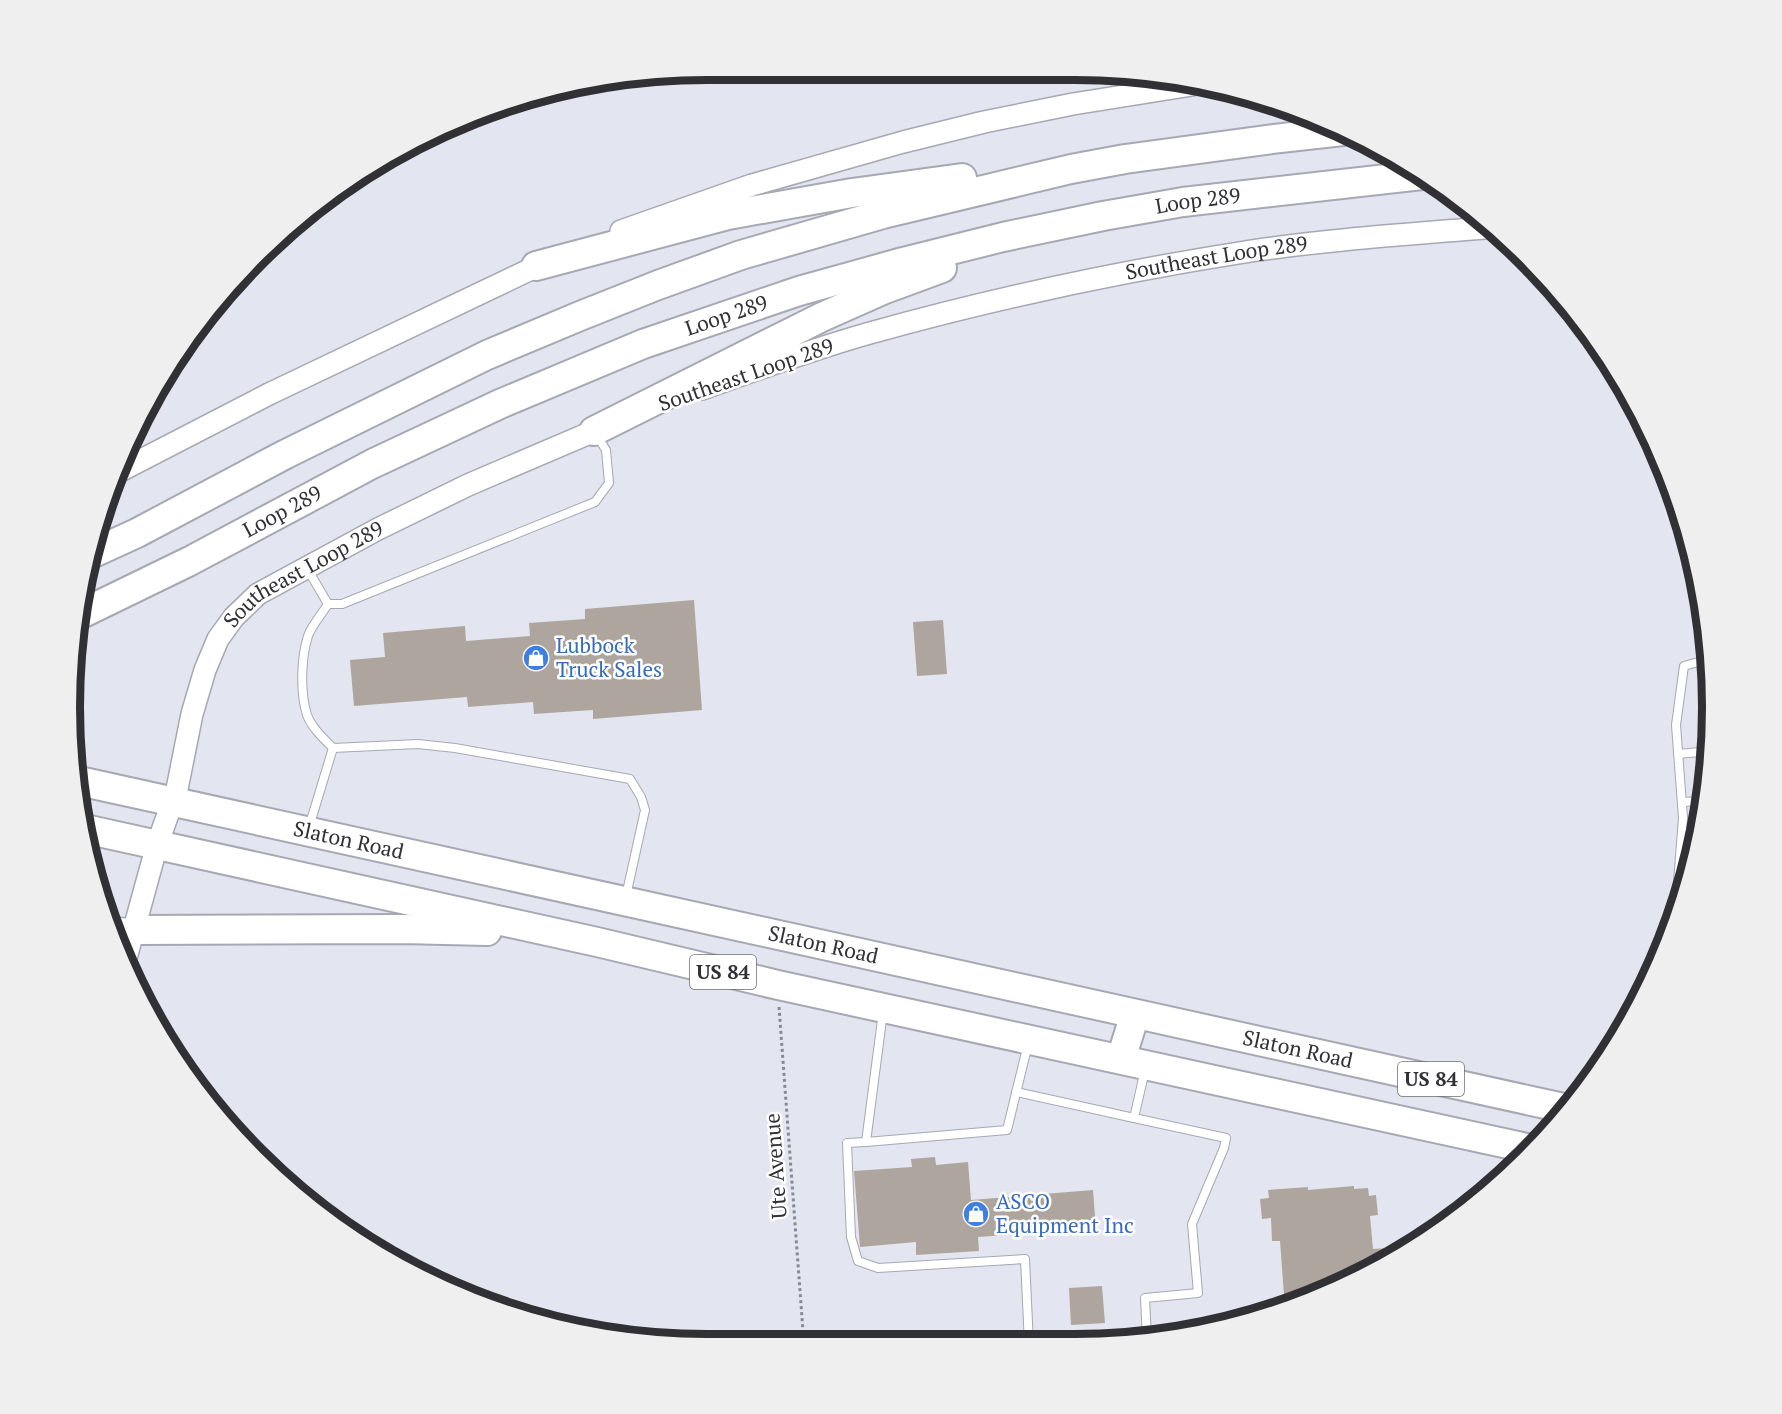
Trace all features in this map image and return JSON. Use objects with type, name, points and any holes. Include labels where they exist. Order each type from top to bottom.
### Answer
[{"type":"highway","points":[[536,266],[728,215],[852,193],[1273,138],[1329,133]]},
{"type":"highway","points":[[100,550],[137,533],[286,454],[487,355],[658,285],[741,255],[883,214],[1059,172],[1125,159]]},
{"type":"highway","name":"Loop 289","points":[[87,611],[190,561],[347,476],[500,404],[643,344],[799,291],[980,242],[1103,216],[1183,202],[1409,176]]},
{"type":"highway","points":[[594,431],[822,317],[885,289],[946,267],[1131,225],[1373,179]]},
{"type":"highway","name":"Slaton Road","points":[[84,782],[1558,1107]]},
{"type":"highway","name":"US 84","points":[[92,831],[597,942],[778,985],[1523,1147]]},
{"type":"highway","points":[[124,929],[469,930],[597,942]]},
{"type":"highway","points":[[1133,1062],[1136,1014]]},
{"type":"main road","points":[[127,467],[269,394],[536,266],[625,230],[752,185],[903,142],[1072,104],[1176,88]]},
{"type":"main road","name":"Southeast Loop 289","points":[[124,929],[177,789],[192,714],[205,670],[218,639],[234,616],[258,594],[378,529],[468,485],[667,401],[848,340],[1037,290],[1135,271],[1253,251],[1481,228]]},
{"type":"lane","points":[[328,604],[342,604],[595,502],[609,483],[606,450],[594,431]]},
{"type":"lane","points":[[306,567],[328,604]]},
{"type":"lane","points":[[328,604],[309,634],[303,660],[307,716],[318,734],[333,748],[418,744],[478,752],[630,779],[641,797],[645,810],[625,901]]},
{"type":"lane","points":[[1678,878],[1683,818],[1676,725],[1684,666],[1701,661]]},
{"type":"lane","points":[[307,831],[333,748]]},
{"type":"lane","points":[[1678,754],[1701,752]]},
{"type":"lane","points":[[1682,802],[1695,801]]},
{"type":"lane","points":[[866,1142],[884,1008]]},
{"type":"lane","points":[[1029,1039],[1007,1130],[847,1143],[851,1237],[858,1261],[878,1268],[1025,1259],[1029,1334]]},
{"type":"lane","points":[[1133,1062],[1134,1118]]},
{"type":"lane","points":[[1016,1092],[1226,1138],[1224,1148],[1192,1224],[1198,1293],[1145,1298],[1147,1330]]},
{"type":"path","name":"Ute Avenue","points":[[778,985],[803,1334]]},
{"type":"building","name":"Lubbock Truck Sales","points":[[694,600],[702,710],[593,719],[593,710],[534,714],[533,702],[468,707],[467,697],[354,706],[350,660],[385,657],[383,633],[465,626],[466,641],[530,636],[529,623],[585,619],[585,609]]},
{"type":"building","points":[[943,620],[947,674],[917,676],[913,622]]},
{"type":"building","name":"ASCO Equipment Inc","points":[[935,1157],[936,1165],[968,1162],[971,1200],[1093,1190],[1096,1229],[978,1237],[979,1251],[916,1255],[916,1242],[860,1247],[854,1171],[912,1167],[911,1159]]},
{"type":"building","points":[[1354,1186],[1354,1189],[1368,1188],[1369,1196],[1376,1195],[1378,1215],[1370,1216],[1373,1249],[1389,1248],[1389,1250],[1315,1287],[1295,1294],[1284,1295],[1280,1241],[1272,1241],[1271,1218],[1262,1219],[1260,1199],[1269,1198],[1268,1190],[1308,1187],[1308,1190]]},
{"type":"building","points":[[1102,1286],[1105,1323],[1071,1325],[1069,1288]]},
{"type":"place","name":"Lubbock Truck Sales","points":[[536,658]]},
{"type":"place","name":"ASCO Equipment Inc","points":[[976,1214]]}]
